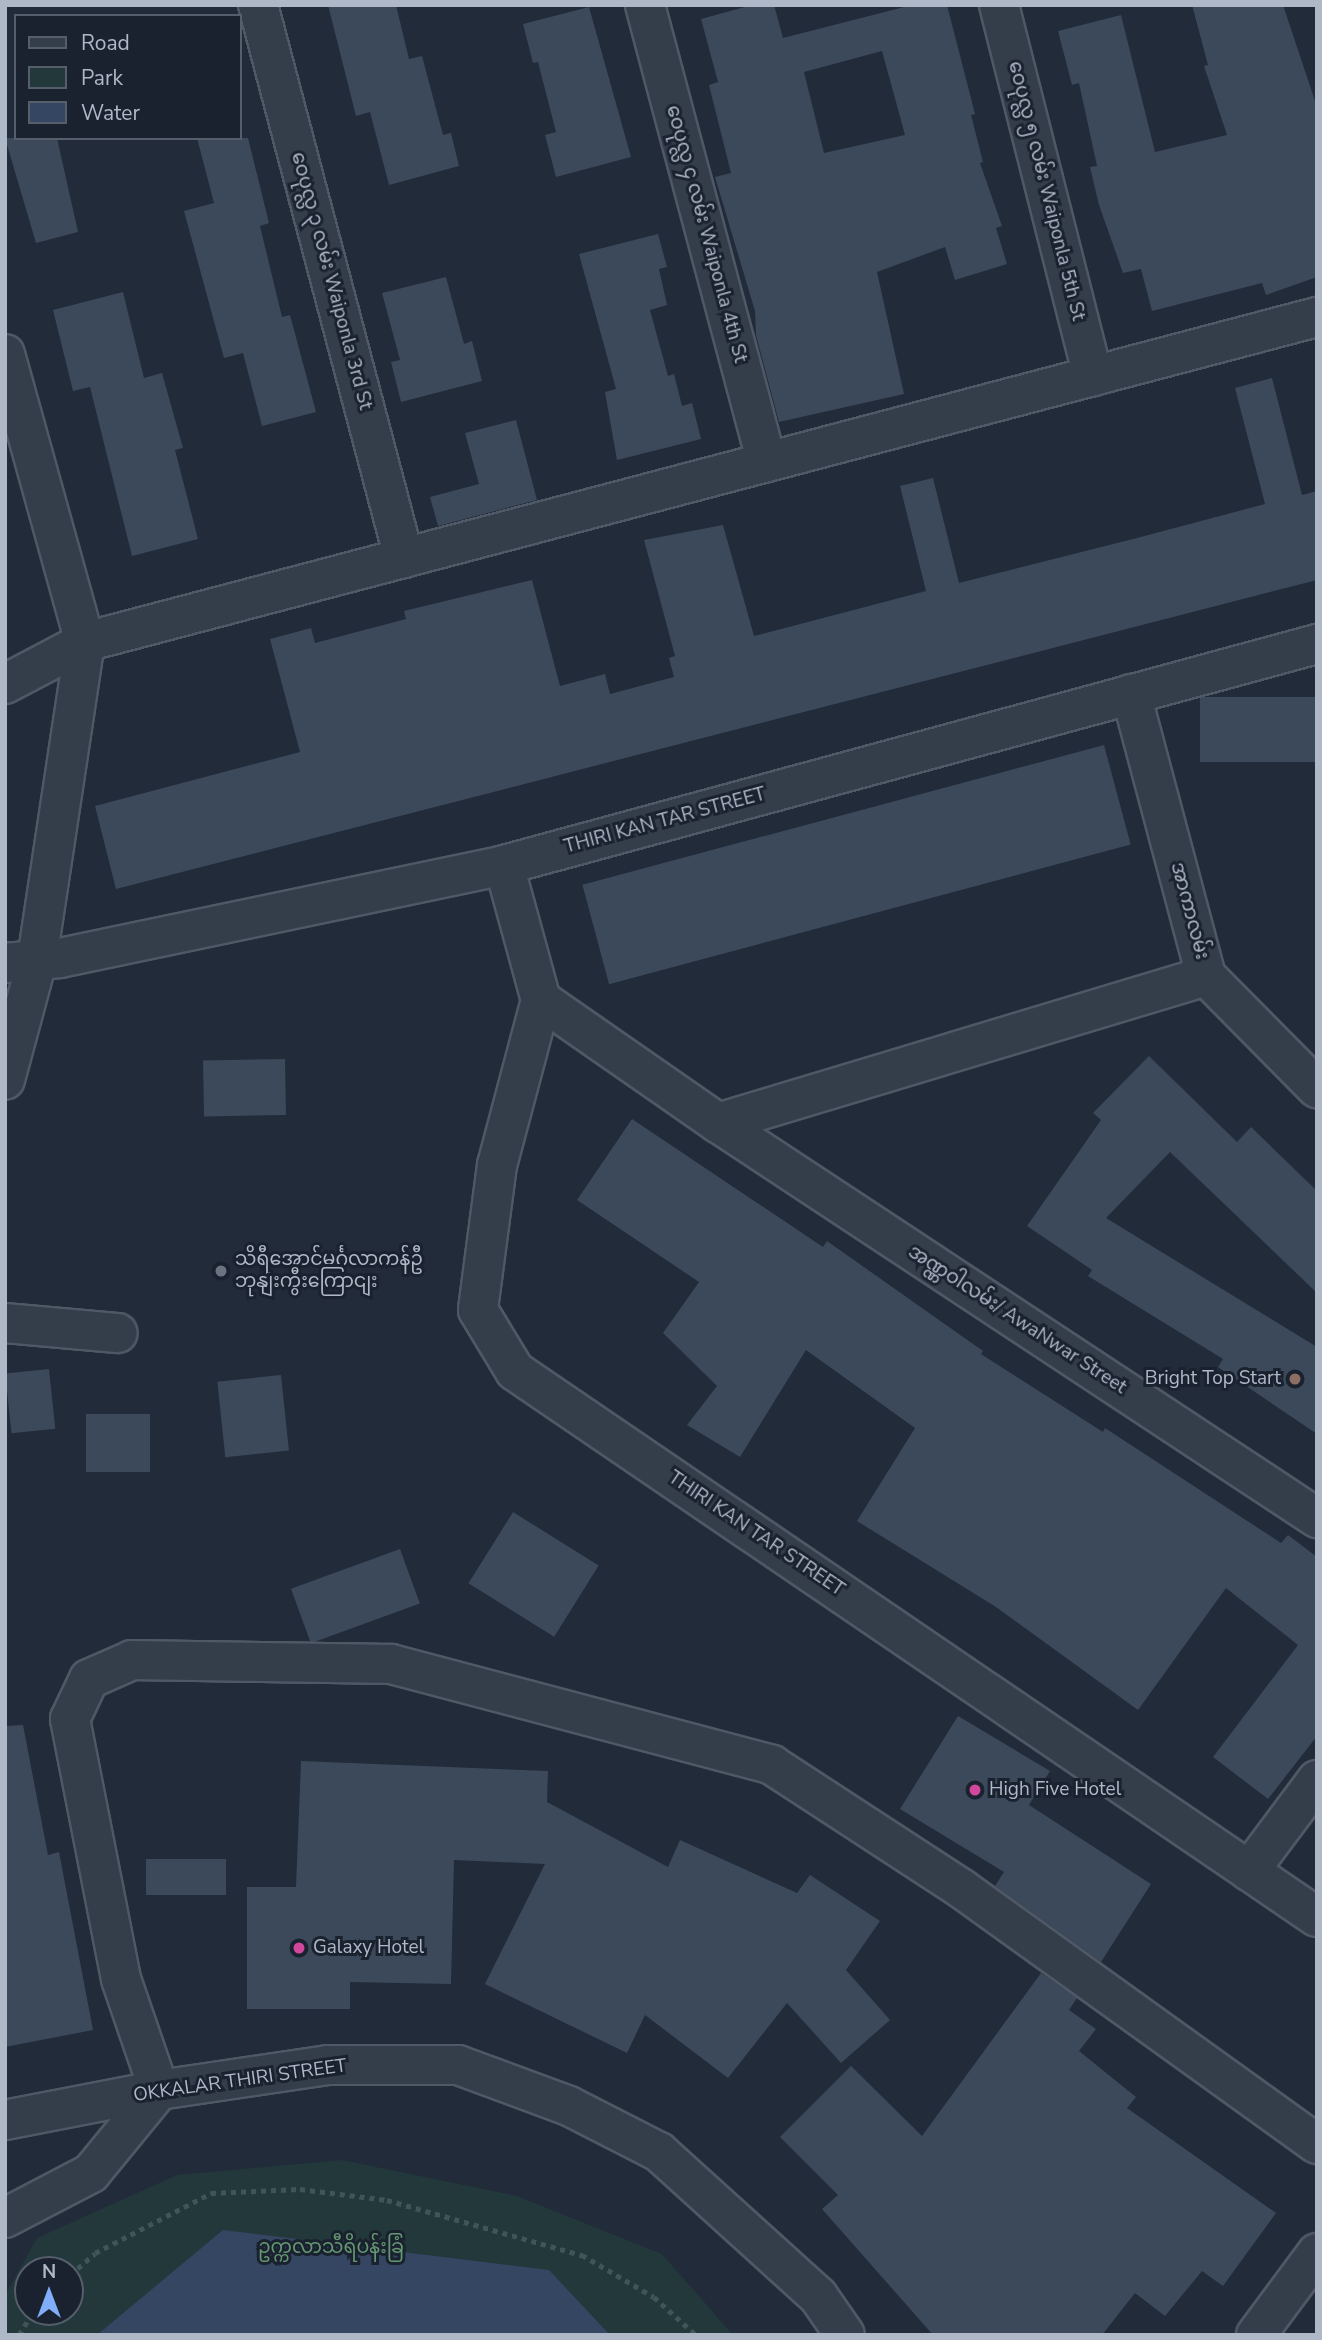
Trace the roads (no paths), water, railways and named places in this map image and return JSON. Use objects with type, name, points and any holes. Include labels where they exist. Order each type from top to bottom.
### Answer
[{"type":"street","name":"ဝေပုလ္လ ၃ လမ်း Waiponla 3rd St","points":[[258,5],[404,558]]},
{"type":"street","name":"ဝေပုလ္လ ၄ လမ်း Waiponla 4th St","points":[[645,5],[767,462]]},
{"type":"street","name":"ဝေပုလ္လ ၅ လမ်း Waiponla 5th St","points":[[999,5],[1093,376]]},
{"type":"street","points":[[5,684],[85,642],[1317,317]]},
{"type":"street","points":[[5,354],[85,642],[21,962],[5,1080]]},
{"type":"street","name":"THIRI KAN TAR STREET","points":[[21,962],[504,865],[1317,644]]},
{"type":"street","name":"အာကာလမ်း","points":[[1131,694],[1206,976],[1317,1088]]},
{"type":"street","points":[[504,865],[541,1000]]},
{"type":"street","points":[[718,1123],[1206,976]]},
{"type":"street","name":"THIRI KAN TAR STREET","points":[[541,1000],[497,1165],[478,1310],[515,1371],[1317,1917]]},
{"type":"street","name":"အဏ္ဏဝါလမ်း/ AwaNwar Street","points":[[541,1000],[718,1123],[1317,1518]]},
{"type":"street","points":[[5,1323],[118,1333]]},
{"type":"street","points":[[5,2218],[91,2173],[159,2090],[121,1979],[71,1719],[89,1679],[132,1660],[391,1664],[772,1765],[962,1889],[1317,2144]]},
{"type":"street","points":[[1249,1871],[1317,1780]]},
{"type":"street","name":"OKKALAR THIRI STREET","points":[[5,2120],[159,2090],[328,2066],[458,2066],[569,2106],[659,2152],[818,2296],[845,2335]]},
{"type":"street","points":[[1256,2335],[1317,2253]]},
{"type":"water","points":[[223,2230],[549,2270],[610,2335],[97,2335]]},
{"type":"place","name":"သိရီအောင်မင်္ဂလာကန်ဦ ဘုနျးကွီးကြောငျး","points":[[221,1271]]},
{"type":"place","name":"Bright Top Start","points":[[1295,1379]]},
{"type":"place","name":"High Five Hotel","points":[[975,1790]]},
{"type":"place","name":"Galaxy Hotel","points":[[299,1948]]},
{"type":"park label","name":"ဥက္ကလာသီရိပန်းခြံ","points":[[331,2248]]}]
